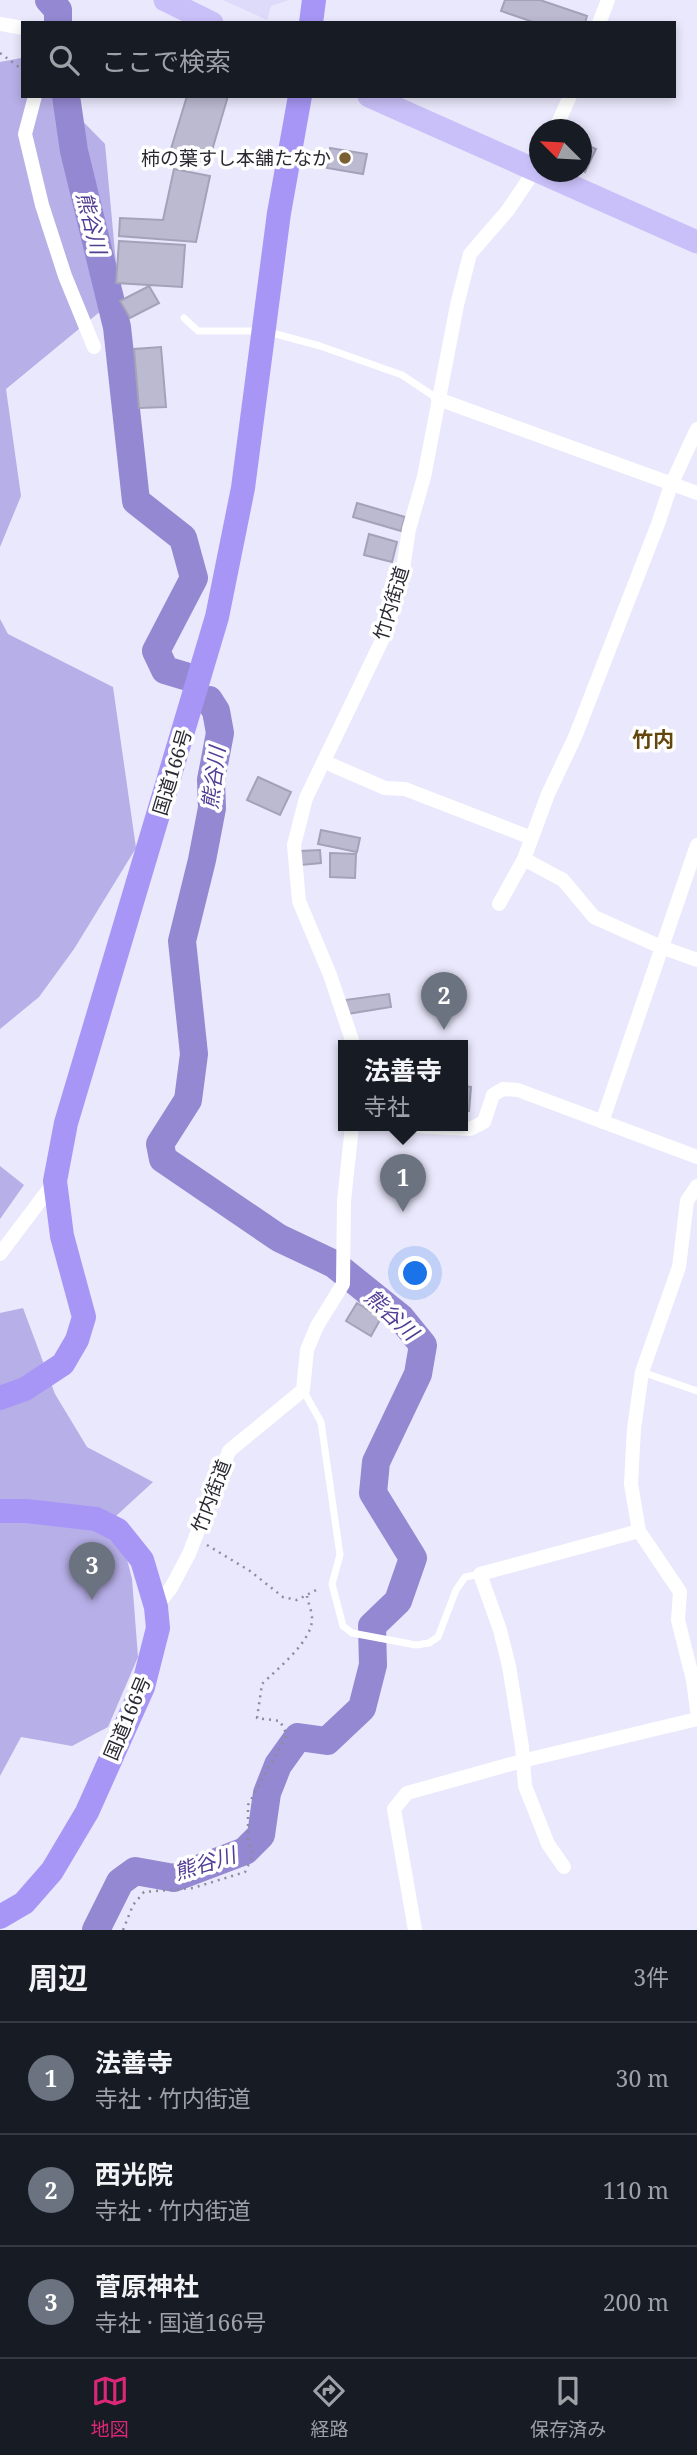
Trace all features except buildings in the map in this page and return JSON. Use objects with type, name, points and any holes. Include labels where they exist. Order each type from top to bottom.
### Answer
[{"type":"highway","points":[[311,21],[314,0]]},
{"type":"highway","name":"国道166号","points":[[0,1398],[25,1389],[63,1364],[77,1340],[84,1317],[62,1236],[55,1181],[66,1124],[218,617],[243,488],[279,214],[300,98]]},
{"type":"highway","name":"国道166号","points":[[0,1511],[26,1511],[96,1519],[118,1530],[142,1560],[156,1607],[158,1628],[143,1687],[87,1812],[52,1871],[24,1903],[0,1917]]},
{"type":"main road","points":[[165,0],[208,21]]},
{"type":"main road","points":[[374,98],[529,163]]},
{"type":"main road","points":[[570,182],[697,242]]},
{"type":"street","points":[[601,21],[608,0]]},
{"type":"street","points":[[0,24],[21,28]]},
{"type":"street","points":[[34,98],[25,134],[42,205],[65,276],[94,347]]},
{"type":"street","points":[[560,119],[568,98]]},
{"type":"street","name":"竹内街道","points":[[352,1040],[330,975],[299,901],[294,845],[306,798],[386,632],[402,575],[457,305],[470,254],[508,210],[529,180]]},
{"type":"street","points":[[438,399],[697,493]]},
{"type":"street","points":[[499,904],[524,859],[605,663],[671,485],[697,429]]},
{"type":"street","points":[[325,762],[385,788],[405,789],[532,838]]},
{"type":"street","points":[[602,1122],[697,845]]},
{"type":"street","points":[[524,859],[564,880],[594,917],[660,947],[697,960]]},
{"type":"street","points":[[468,1129],[484,1122],[493,1096],[503,1089],[518,1090],[697,1157]]},
{"type":"street","points":[[303,1390],[307,1350],[344,1277],[344,1201],[351,1131]]},
{"type":"street","points":[[0,1254],[55,1181]]},
{"type":"street","points":[[697,1186],[687,1200],[679,1267],[642,1372],[634,1429],[631,1484],[639,1531],[680,1592],[678,1620],[693,1680],[697,1710]]},
{"type":"street","name":"竹内街道","points":[[156,1607],[171,1588],[195,1539],[229,1451],[303,1390]]},
{"type":"street","points":[[564,1867],[548,1844],[525,1786],[522,1747],[509,1666],[500,1630],[480,1574],[639,1531]]},
{"type":"street","points":[[415,1930],[394,1809],[407,1793],[522,1761],[697,1719]]},
{"type":"lane","points":[[184,318],[198,331],[265,331],[320,346],[402,375],[438,399]]},
{"type":"lane","points":[[642,1372],[697,1391]]},
{"type":"lane","points":[[303,1390],[321,1422],[340,1555],[332,1584],[343,1626],[352,1633],[416,1644],[429,1643],[438,1637],[456,1590],[464,1577],[480,1574]]},
{"type":"path","points":[[0,52],[21,68]]},
{"type":"path","points":[[195,1539],[250,1571],[283,1597],[297,1600],[307,1596],[317,1591],[335,1572]]},
{"type":"path","points":[[123,1930],[133,1905],[144,1892],[193,1888],[245,1872],[253,1855],[248,1840],[248,1804],[286,1735],[280,1721],[257,1718],[260,1690],[262,1684],[302,1643],[310,1630],[312,1618],[307,1596]]},
{"type":"shaded area","points":[[223,0],[289,0],[271,6],[267,20]]},
{"type":"shaded area","points":[[21,58],[21,98],[60,98],[105,144],[119,296],[6,389],[21,496],[0,547],[0,62]]},
{"type":"shaded area","points":[[0,619],[8,634],[113,687],[136,848],[74,949],[39,997],[0,1029]]},
{"type":"shaded area","points":[[0,1166],[24,1185],[0,1219]]},
{"type":"shaded area","points":[[23,1308],[55,1394],[87,1447],[153,1482],[116,1516],[132,1579],[138,1657],[108,1727],[72,1746],[21,1737],[0,1776],[0,1313]]},
{"type":"waterway","name":"熊谷川","points":[[49,0],[58,10],[58,21]]},
{"type":"waterway","name":"熊谷川","points":[[66,98],[74,151],[117,327],[136,501],[183,538],[194,578],[156,651],[165,670],[185,676]]},
{"type":"waterway","name":"熊谷川","points":[[96,1930],[120,1882],[135,1871],[174,1878],[245,1851],[261,1835],[267,1793],[278,1765],[298,1737],[327,1741],[362,1708],[373,1665],[372,1626],[398,1601],[413,1558],[373,1493],[376,1462],[418,1374],[423,1345],[401,1318],[334,1264],[279,1238],[163,1159],[160,1144],[188,1100],[194,1054],[182,941],[212,808],[211,780],[220,733],[216,711],[209,700]]},
{"type":"place","name":"柿の葉すし本舗たなか","points":[[345,158]]},
{"type":"place","name":"西光院","points":[[444,1030]]},
{"type":"place","name":"法善寺","points":[[403,1212]]},
{"type":"place","name":"菅原神社","points":[[92,1600]]},
{"type":"district","name":"竹内","points":[[653,740]]}]
